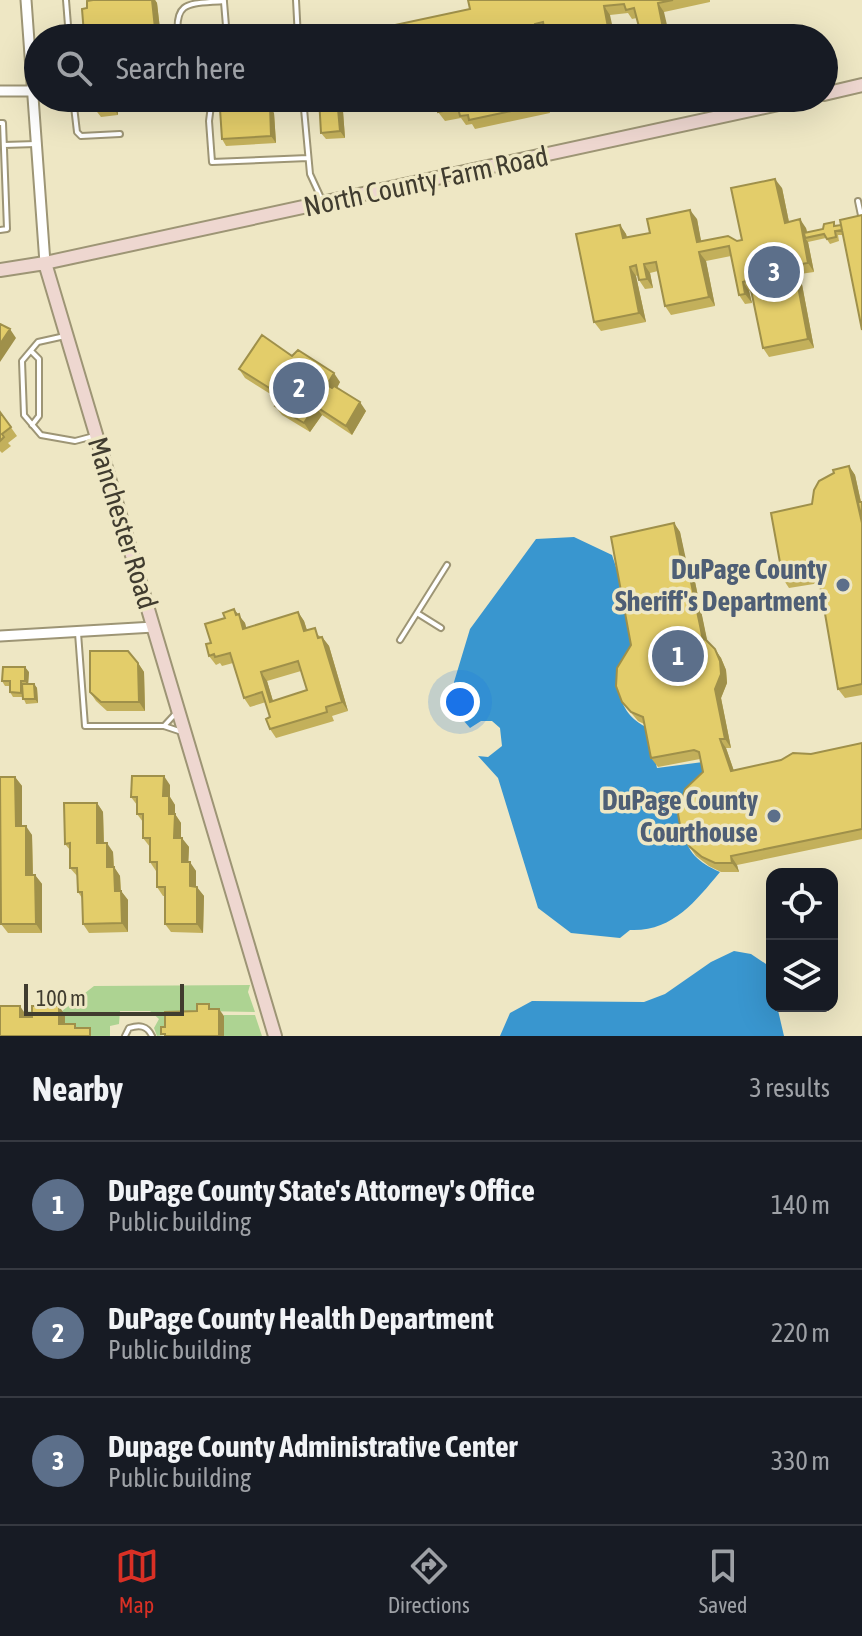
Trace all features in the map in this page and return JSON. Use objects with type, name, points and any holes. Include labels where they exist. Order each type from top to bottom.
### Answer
[{"type":"main road","points":[[838,91],[862,85]]},
{"type":"main road","name":"North County Farm Road","points":[[0,270],[45,263],[742,112]]},
{"type":"main road","name":"Manchester Road","points":[[45,263],[275,1036]]},
{"type":"street","name":"Manchester Road","points":[[26,0],[28,24]]},
{"type":"street","points":[[0,91],[24,91]]},
{"type":"street","name":"Manchester Road","points":[[34,112],[45,263]]},
{"type":"street","points":[[0,636],[154,627]]},
{"type":"lane","points":[[66,0],[68,24]]},
{"type":"lane","points":[[296,0],[297,24]]},
{"type":"lane","points":[[177,24],[176,15],[186,4],[224,1],[226,24]]},
{"type":"lane","points":[[75,112],[77,132],[81,136],[120,134]]},
{"type":"lane","points":[[210,112],[212,162],[308,158]]},
{"type":"lane","points":[[304,112],[314,186],[324,203]]},
{"type":"lane","points":[[0,123],[3,123],[7,229],[0,230]]},
{"type":"lane","points":[[4,145],[36,144]]},
{"type":"lane","points":[[858,201],[862,220]]},
{"type":"lane","points":[[66,336],[38,342],[22,361],[24,415],[41,435],[75,441],[96,435]]},
{"type":"lane","points":[[31,351],[39,359],[39,416],[32,425]]},
{"type":"lane","points":[[400,640],[447,565]]},
{"type":"lane","points":[[417,613],[441,628]]},
{"type":"lane","points":[[78,631],[85,726],[164,726],[185,733]]},
{"type":"lane","points":[[164,726],[178,710]]},
{"type":"lane","points":[[125,1036],[129,1028],[139,1025],[147,1028],[152,1036]]},
{"type":"green space","points":[[250,985],[248,992],[255,1012],[202,1011],[166,1024],[164,1035],[157,1036],[154,1028],[159,1019],[150,1011],[120,1011],[119,1024],[110,1026],[110,1036],[0,1036],[0,1012],[62,1011],[94,986]]},
{"type":"green space","points":[[224,1015],[255,1015],[262,1036],[224,1036]]},
{"type":"water","points":[[574,537],[612,555],[634,644],[633,658],[622,685],[622,700],[630,715],[648,728],[657,768],[703,762],[708,781],[683,829],[687,844],[695,856],[720,872],[681,913],[658,926],[630,930],[620,938],[571,933],[538,908],[498,778],[478,756],[488,757],[502,746],[500,728],[492,721],[481,721],[470,728],[463,720],[465,709],[455,696],[454,682],[470,629],[536,539]]},
{"type":"water","points":[[734,951],[751,954],[766,964],[766,1012],[778,1012],[784,1036],[500,1036],[510,1013],[532,1001],[644,1002],[665,994],[711,962]]},
{"type":"building","points":[[152,0],[155,24],[83,24],[82,9],[87,8],[87,1]]},
{"type":"building","points":[[468,0],[673,0],[658,3],[662,24],[638,24],[634,8],[626,10],[624,4],[604,6],[607,24],[400,24],[470,9]]},
{"type":"building","points":[[220,112],[270,112],[271,136],[222,139]]},
{"type":"building","points":[[320,112],[338,112],[340,131],[321,133]]},
{"type":"building","points":[[459,112],[506,112],[469,120],[468,115],[460,116]]},
{"type":"building","points":[[775,179],[785,223],[800,219],[808,263],[794,265],[808,339],[763,348],[749,280],[743,282],[745,294],[739,295],[729,246],[699,252],[709,297],[665,306],[656,262],[644,264],[647,279],[639,280],[636,265],[630,267],[639,313],[594,322],[576,234],[620,225],[623,238],[650,233],[647,219],[690,210],[697,242],[728,236],[742,240],[731,188]]},
{"type":"building","points":[[862,215],[862,330],[840,220]]},
{"type":"building","points":[[834,222],[834,226],[841,225],[842,230],[835,231],[836,237],[827,239],[824,234],[805,238],[804,233],[823,229],[824,224]]},
{"type":"building","points":[[0,324],[10,329],[0,344]]},
{"type":"building","points":[[262,335],[292,356],[298,350],[334,373],[327,385],[360,402],[346,426],[315,406],[304,423],[275,406],[282,396],[239,369]]},
{"type":"building","points":[[0,412],[11,427],[2,434],[4,437],[0,441]]},
{"type":"building","name":"DuPage County Sheriff's Department","points":[[849,466],[862,523],[862,684],[838,689],[818,573],[783,579],[771,513],[812,504],[819,481],[834,473],[833,470]]},
{"type":"building","points":[[674,523],[682,564],[687,563],[703,640],[715,649],[720,661],[721,674],[715,689],[725,739],[720,739],[731,771],[781,760],[793,753],[811,754],[862,743],[862,829],[731,856],[732,863],[715,863],[702,857],[682,836],[678,814],[685,789],[703,772],[699,752],[694,750],[651,758],[643,717],[631,712],[622,702],[616,686],[617,668],[631,645],[611,537]]},
{"type":"building","points":[[234,609],[236,615],[239,614],[243,629],[298,612],[304,631],[315,628],[318,638],[322,637],[342,702],[326,707],[327,712],[270,729],[266,719],[270,717],[262,692],[244,698],[230,653],[209,656],[206,644],[211,643],[205,624],[225,618],[223,613]],"holes":[[[298,661],[307,690],[270,702],[261,672]]]},
{"type":"building","points":[[90,651],[128,651],[138,663],[139,702],[101,702],[90,692]]},
{"type":"building","points":[[3,667],[25,667],[21,693],[10,692],[10,681],[2,681]]},
{"type":"building","points":[[22,684],[34,684],[35,699],[23,699]]},
{"type":"building","points":[[132,776],[164,776],[163,796],[169,796],[169,814],[175,814],[174,838],[182,838],[182,862],[190,862],[190,886],[197,887],[197,924],[165,924],[165,887],[157,887],[157,862],[150,862],[150,838],[143,838],[143,814],[137,814],[137,797],[131,797]]},
{"type":"building","points":[[0,777],[15,777],[16,826],[26,826],[26,875],[35,875],[36,924],[1,924]]},
{"type":"building","points":[[64,803],[97,803],[97,843],[107,843],[107,867],[114,867],[115,891],[121,891],[122,923],[83,924],[82,892],[78,892],[77,868],[70,868],[70,843],[65,844]]},
{"type":"building","points":[[197,1004],[209,1004],[209,1009],[219,1009],[219,1036],[161,1034],[161,1027],[165,1027],[165,1012],[197,1011]]},
{"type":"building","points":[[0,1006],[20,1006],[20,1017],[32,1017],[32,1006],[59,1006],[59,1024],[90,1028],[90,1036],[0,1036]]},
{"type":"place","name":"Dupage County Administrative Center","points":[[774,272]]},
{"type":"place","name":"DuPage County Health Department","points":[[299,388]]},
{"type":"place","name":"DuPage County Sheriff's Department","points":[[843,585]]},
{"type":"place","name":"DuPage County State's Attorney's Office","points":[[678,656]]},
{"type":"place","name":"DuPage County Courthouse","points":[[774,816]]}]
